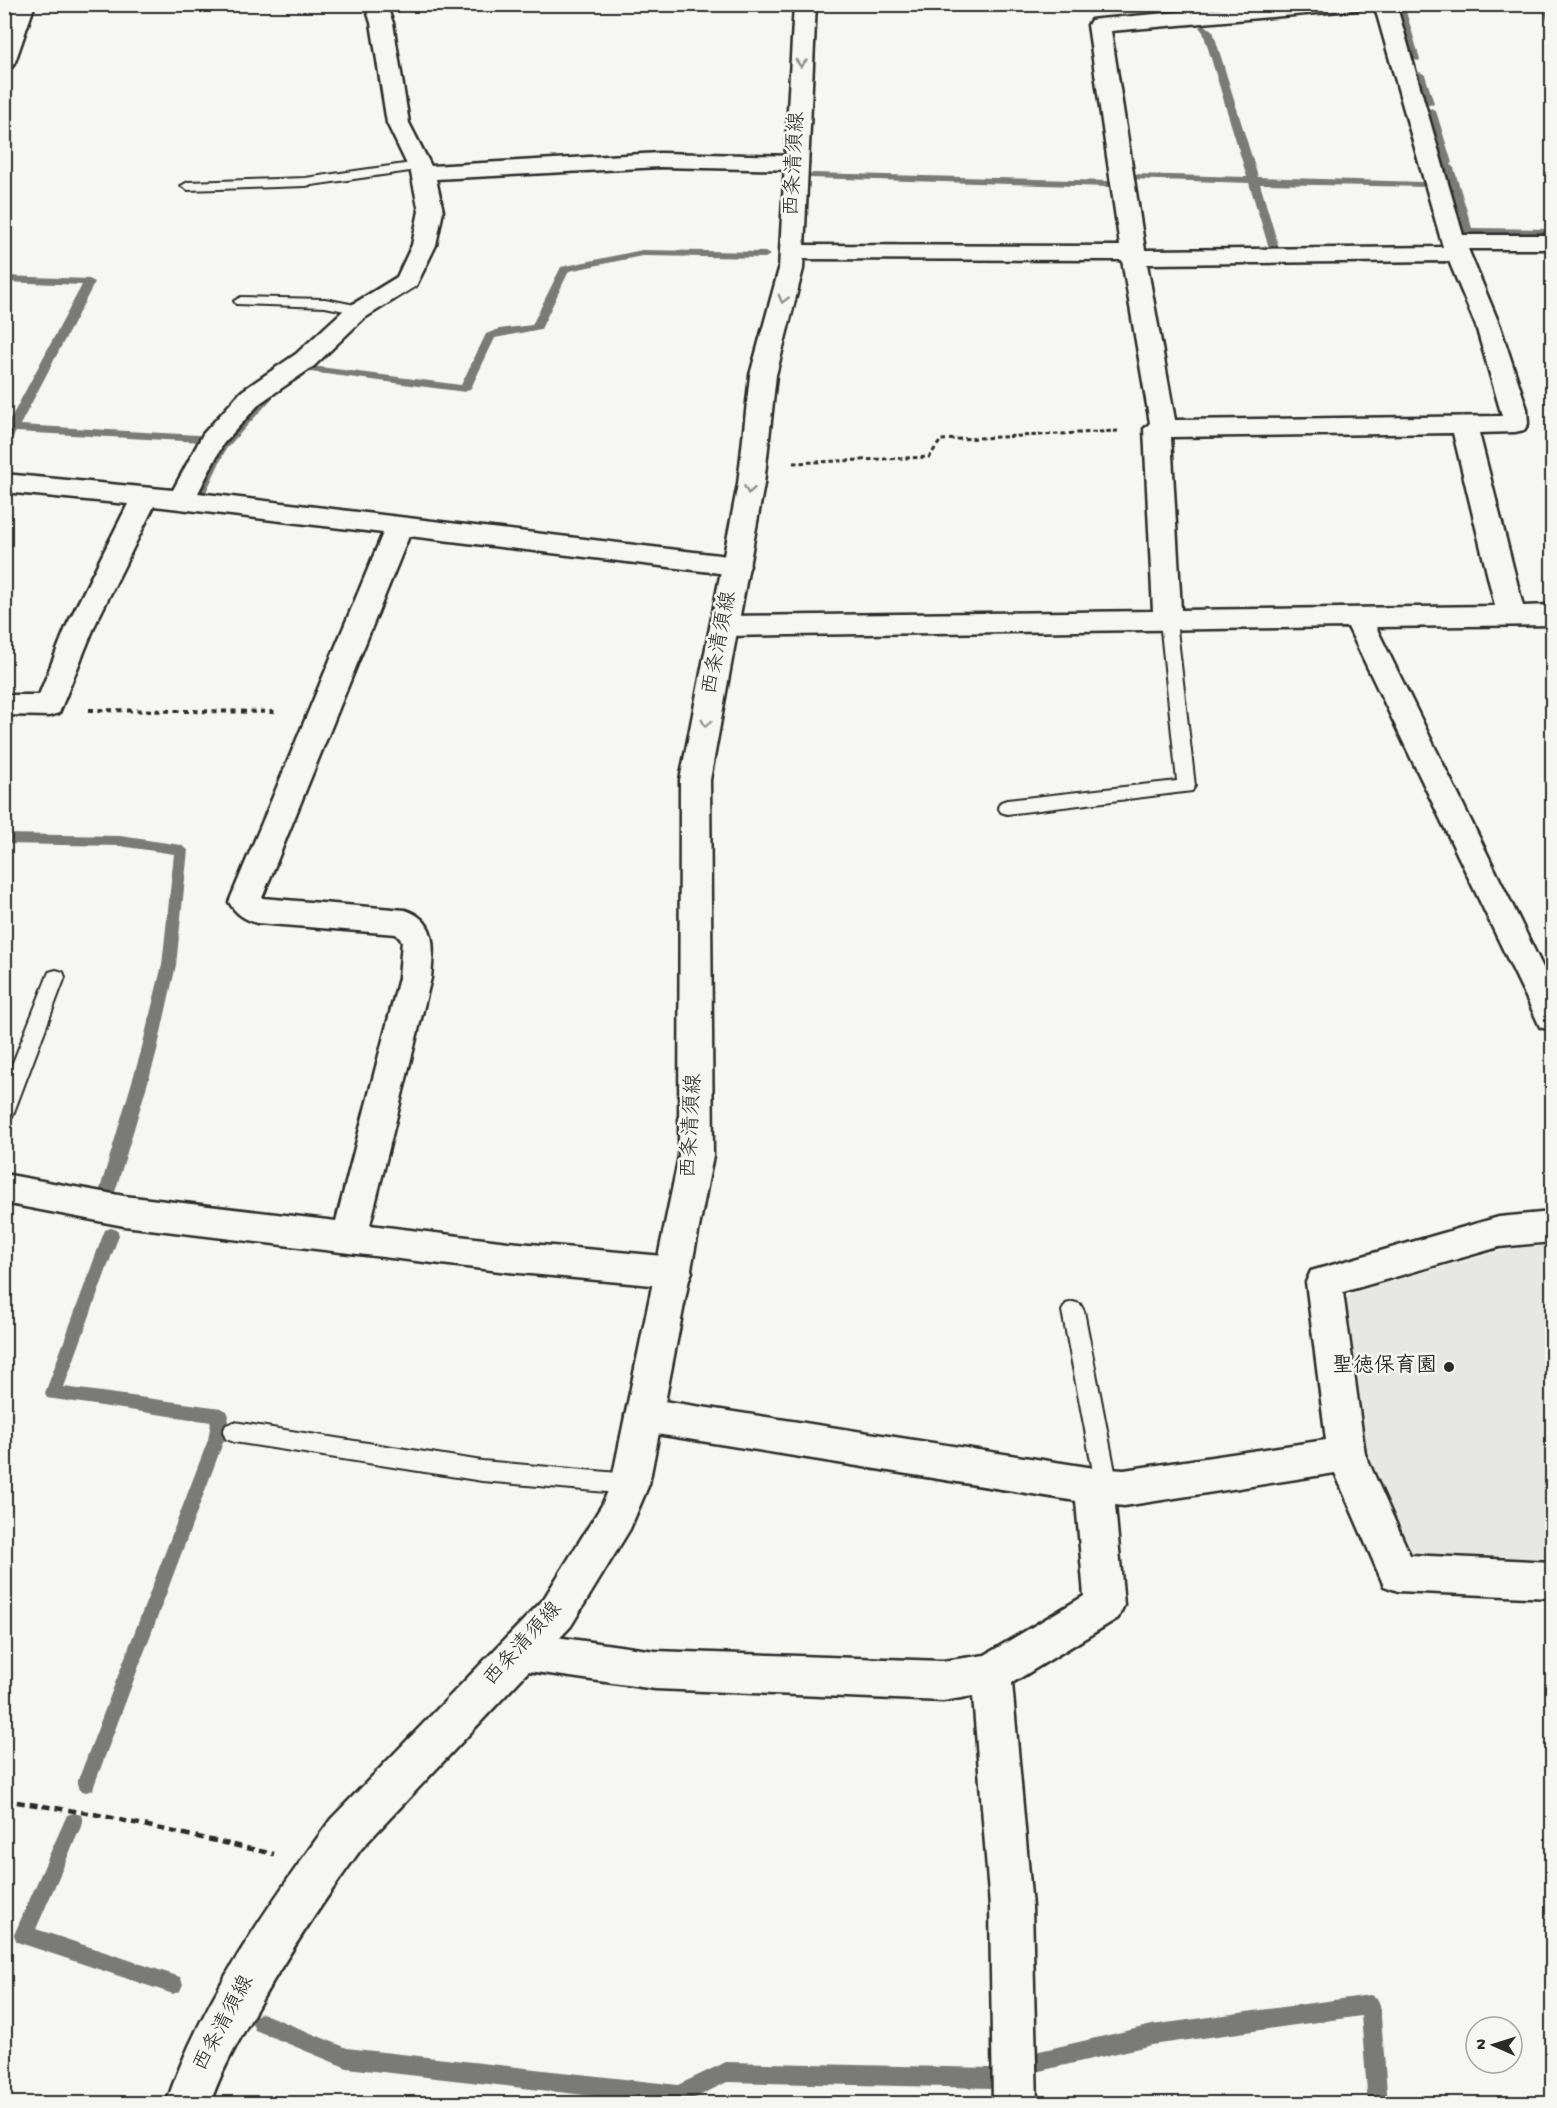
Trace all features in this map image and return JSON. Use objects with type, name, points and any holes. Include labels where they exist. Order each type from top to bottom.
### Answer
[{"type":"street","points":[[5,58],[24,4]]},
{"type":"street","points":[[181,500],[212,440],[251,397],[305,360],[360,310],[407,281],[424,245],[431,211],[421,169],[398,123],[382,23],[375,4]]},
{"type":"street","name":"西条清須線","points":[[188,2103],[198,2070],[263,1953],[346,1834],[557,1612],[616,1516],[630,1484],[696,1156],[695,780],[736,566],[753,464],[763,375],[791,269],[805,4]]},
{"type":"street","points":[[1168,621],[1160,429],[1099,26],[1250,8],[1352,4]]},
{"type":"street","points":[[1160,429],[1515,424],[1514,409],[1488,326],[1456,248],[1385,4]]},
{"type":"street","points":[[421,169],[660,160],[796,163]]},
{"type":"street","points":[[792,252],[1134,255],[1456,248],[1552,242]]},
{"type":"street","points":[[1464,425],[1512,616]]},
{"type":"street","points":[[4,483],[181,500],[736,566]]},
{"type":"street","points":[[4,705],[49,706],[81,625],[145,496]]},
{"type":"street","points":[[349,1238],[415,978],[418,939],[405,921],[257,910],[245,902],[400,526]]},
{"type":"street","points":[[725,626],[1552,615]]},
{"type":"street","points":[[1358,619],[1541,969],[1552,1018]]},
{"type":"street","points":[[4,1188],[124,1211],[508,1257],[674,1272]]},
{"type":"street","points":[[1552,1227],[1499,1232],[1324,1282],[1347,1454],[1398,1573],[1552,1580]]},
{"type":"street","points":[[644,1416],[1100,1487],[1124,1488],[1347,1454]]},
{"type":"street","points":[[521,1651],[655,1670],[943,1681],[991,1672],[1104,1605],[1100,1487]]},
{"type":"street","points":[[991,1672],[1011,1907],[1015,2103]]},
{"type":"lane","points":[[188,186],[305,182],[421,169]]},
{"type":"lane","points":[[241,302],[325,303],[360,310]]},
{"type":"lane","points":[[1007,807],[1186,786],[1168,621]]},
{"type":"lane","points":[[4,1112],[56,977]]},
{"type":"lane","points":[[1073,1311],[1100,1487]]},
{"type":"lane","points":[[234,1431],[482,1471],[630,1484]]},
{"type":"path","points":[[753,464],[929,457],[941,440],[1160,429]]},
{"type":"path","points":[[49,706],[58,709],[322,713]]},
{"type":"path","points":[[4,1800],[93,1814],[324,1865]]},
{"type":"shaded area","name":"聖徳保育園","points":[[1552,1245],[1552,1568],[1425,1564],[1409,1550],[1363,1441],[1349,1431],[1343,1304],[1351,1293],[1504,1250]]},
{"type":"waterway","points":[[1180,4],[1188,12]]},
{"type":"waterway","points":[[1547,4],[1552,20]]},
{"type":"waterway","points":[[1400,8],[1415,59]]},
{"type":"waterway","points":[[1204,27],[1208,31],[1253,180]]},
{"type":"waterway","points":[[1420,75],[1429,103]]},
{"type":"waterway","points":[[1431,111],[1447,163]]},
{"type":"waterway","points":[[1449,168],[1468,231],[1552,232]]},
{"type":"waterway","points":[[813,176],[1109,184]]},
{"type":"waterway","points":[[1133,177],[1253,180]]},
{"type":"waterway","points":[[1253,180],[1423,185]]},
{"type":"waterway","points":[[1253,180],[1274,248]]},
{"type":"waterway","points":[[201,491],[221,447],[273,390],[308,368],[465,388],[490,336],[499,332],[537,327],[565,269],[642,253],[765,255]]},
{"type":"waterway","points":[[4,279],[89,282],[12,428]]},
{"type":"waterway","points":[[4,442],[12,428]]},
{"type":"waterway","points":[[12,428],[198,439]]},
{"type":"waterway","points":[[4,839],[120,841],[181,850],[169,965],[148,1055],[108,1189]]},
{"type":"waterway","points":[[86,1783],[216,1440],[221,1416],[53,1393],[111,1235]]},
{"type":"waterway","points":[[74,1822],[24,1935],[173,1984]]},
{"type":"waterway","points":[[1031,2063],[1152,2035],[1370,2005],[1378,2104]]},
{"type":"waterway","points":[[262,2023],[347,2058],[679,2095],[726,2072],[991,2078]]},
{"type":"place","name":"聖徳保育園","points":[[1449,1367]]}]
